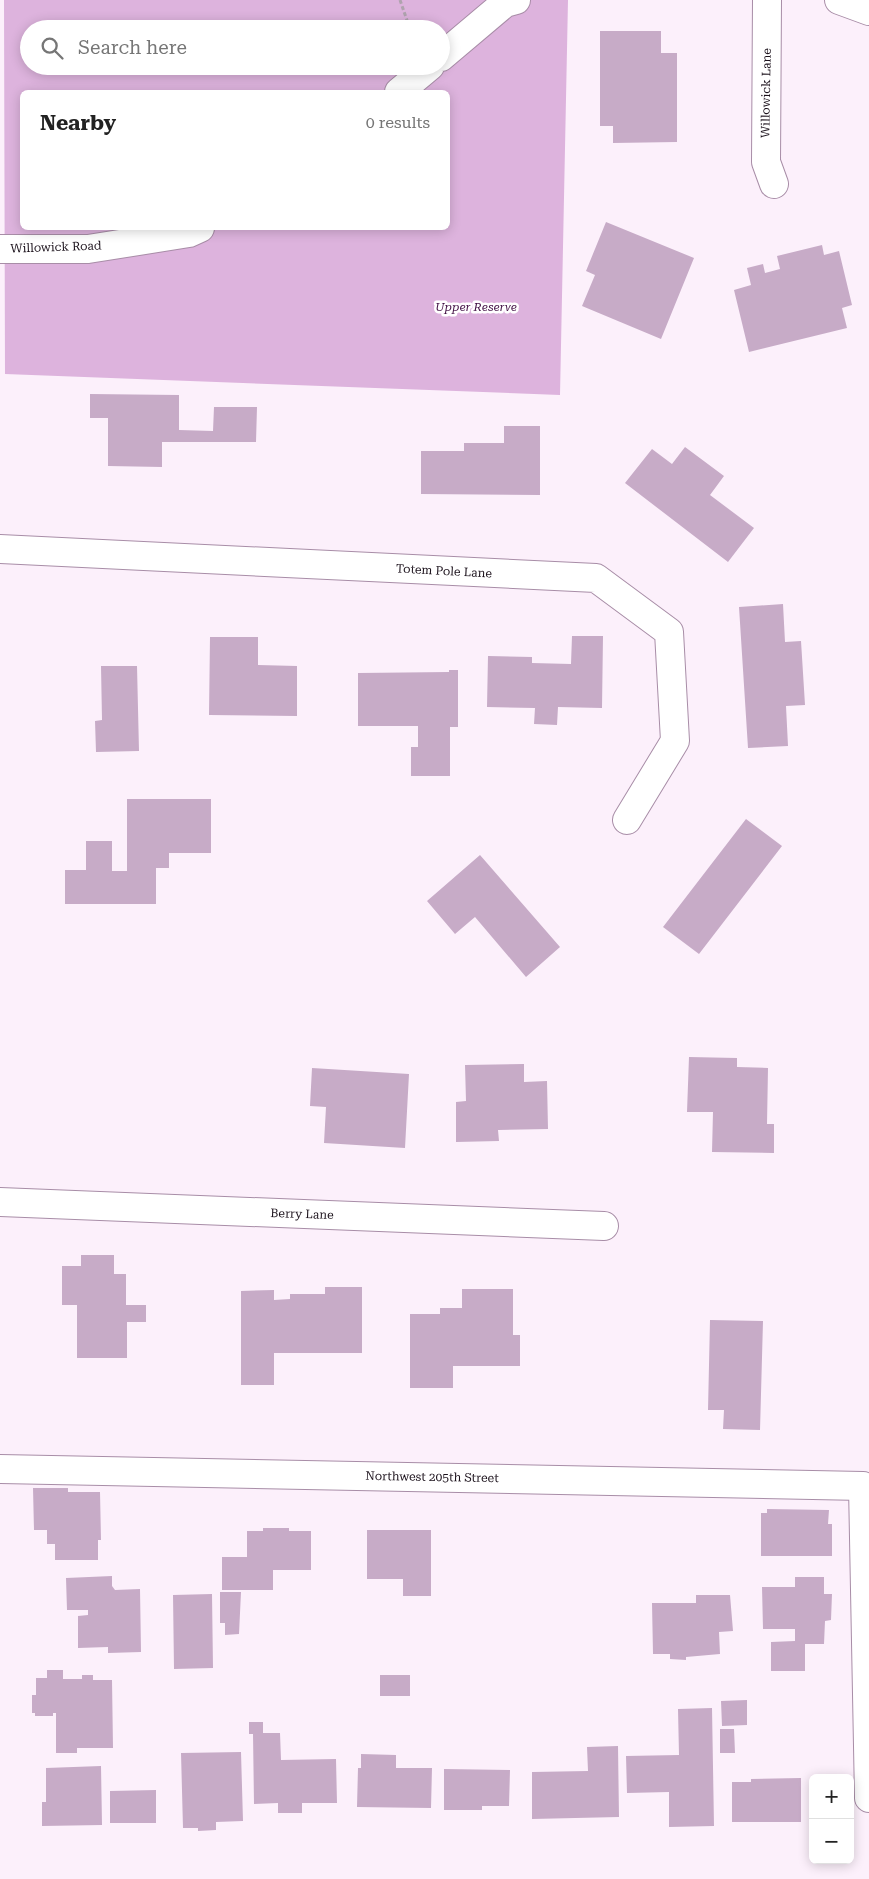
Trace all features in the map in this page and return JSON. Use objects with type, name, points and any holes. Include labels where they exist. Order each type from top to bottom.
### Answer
[{"type":"street","points":[[450,49],[505,3],[516,0]]},
{"type":"street","name":"Willowick Lane","points":[[767,0],[766,162],[774,184]]},
{"type":"street","points":[[839,0],[869,11]]},
{"type":"street","points":[[401,90],[419,75]]},
{"type":"street","name":"Willowick Road","points":[[0,249],[88,249],[189,233],[196,230]]},
{"type":"street","name":"Totem Pole Lane","points":[[0,549],[596,578],[669,632],[674,741],[626,820]]},
{"type":"street","name":"Berry Lane","points":[[0,1202],[604,1226]]},
{"type":"street","name":"Northwest 205th Street","points":[[0,1469],[863,1486],[869,1798]]},
{"type":"path","points":[[400,0],[407,20]]},
{"type":"green space","name":"Upper Reserve","points":[[4,0],[568,0],[560,395],[5,374]]},
{"type":"building","points":[[600,31],[661,31],[661,53],[677,53],[677,142],[613,143],[613,126],[600,126]]},
{"type":"building","points":[[606,222],[694,258],[661,339],[582,306],[595,275],[586,271]]},
{"type":"building","points":[[822,245],[824,255],[839,251],[852,305],[842,308],[847,328],[749,352],[734,290],[751,285],[747,268],[763,264],[765,273],[780,269],[777,256]]},
{"type":"building","points":[[90,394],[179,395],[179,430],[213,431],[214,407],[257,407],[256,442],[162,442],[162,467],[108,466],[108,418],[90,418]]},
{"type":"building","points":[[504,426],[540,426],[540,495],[421,494],[421,451],[464,451],[464,443],[504,443]]},
{"type":"building","points":[[685,447],[724,476],[710,495],[754,528],[728,562],[625,483],[652,449],[672,464]]},
{"type":"building","points":[[783,604],[785,642],[801,641],[805,705],[786,706],[788,746],[748,748],[739,607]]},
{"type":"building","points":[[572,636],[603,636],[602,708],[558,707],[557,725],[534,724],[535,708],[487,707],[488,656],[532,657],[532,663],[571,664]]},
{"type":"building","points":[[210,637],[258,637],[258,665],[297,666],[297,716],[209,715]]},
{"type":"building","points":[[101,666],[137,666],[139,751],[96,752],[95,721],[102,720]]},
{"type":"building","points":[[449,670],[458,670],[458,727],[450,727],[450,776],[411,776],[411,747],[418,747],[418,726],[358,726],[358,673],[449,672]]},
{"type":"building","points":[[127,799],[211,799],[211,853],[169,853],[169,868],[156,868],[156,904],[65,904],[65,870],[86,870],[86,841],[112,841],[112,871],[127,871]]},
{"type":"building","points":[[746,819],[782,846],[699,954],[663,927]]},
{"type":"building","points":[[480,855],[560,947],[526,977],[475,917],[455,934],[427,901]]},
{"type":"building","points":[[689,1057],[737,1058],[737,1067],[768,1068],[767,1124],[774,1124],[774,1153],[712,1152],[713,1112],[687,1112]]},
{"type":"building","points":[[524,1064],[524,1082],[547,1081],[548,1129],[498,1130],[499,1141],[456,1142],[456,1102],[466,1101],[465,1065]]},
{"type":"building","points":[[312,1068],[409,1074],[405,1148],[324,1143],[326,1107],[310,1106]]},
{"type":"building","points":[[81,1255],[114,1255],[114,1274],[126,1274],[126,1305],[146,1305],[146,1322],[127,1322],[127,1358],[77,1358],[77,1305],[62,1305],[62,1266],[81,1266]]},
{"type":"building","points":[[325,1287],[362,1287],[362,1353],[274,1353],[274,1385],[241,1385],[241,1291],[274,1290],[274,1300],[290,1299],[290,1294],[325,1294]]},
{"type":"building","points":[[462,1289],[513,1289],[513,1335],[520,1335],[520,1366],[453,1366],[453,1388],[410,1388],[410,1314],[440,1314],[440,1308],[462,1308]]},
{"type":"building","points":[[710,1320],[763,1321],[760,1430],[723,1429],[724,1410],[708,1410]]},
{"type":"building","points":[[33,1488],[68,1488],[68,1492],[100,1492],[101,1540],[98,1540],[98,1560],[55,1560],[55,1544],[47,1544],[47,1530],[34,1530]]},
{"type":"building","points":[[767,1509],[829,1510],[828,1524],[832,1524],[832,1556],[761,1556],[761,1513],[767,1513]]},
{"type":"building","points":[[263,1528],[289,1528],[289,1531],[311,1531],[311,1570],[273,1570],[273,1590],[222,1590],[222,1557],[247,1557],[247,1531],[263,1531]]},
{"type":"building","points":[[367,1530],[431,1530],[431,1596],[403,1596],[403,1579],[367,1579]]},
{"type":"building","points":[[112,1576],[112,1586],[115,1590],[140,1589],[141,1652],[108,1653],[108,1647],[78,1648],[78,1616],[88,1615],[88,1610],[67,1610],[66,1578]]},
{"type":"building","points":[[795,1577],[824,1577],[824,1594],[832,1594],[831,1620],[825,1621],[824,1644],[805,1644],[805,1671],[771,1671],[771,1642],[795,1641],[795,1629],[763,1629],[762,1587],[795,1587]]},
{"type":"building","points":[[220,1592],[241,1592],[239,1634],[225,1635],[225,1623],[220,1623]]},
{"type":"building","points":[[212,1594],[213,1668],[174,1669],[173,1595]]},
{"type":"building","points":[[696,1595],[730,1595],[733,1631],[719,1632],[720,1654],[686,1657],[686,1660],[670,1659],[670,1654],[653,1654],[652,1603],[696,1603]]},
{"type":"building","points":[[47,1670],[63,1670],[63,1679],[82,1679],[82,1675],[93,1675],[93,1680],[112,1680],[113,1748],[77,1748],[77,1753],[56,1753],[56,1713],[53,1713],[53,1716],[35,1716],[35,1713],[32,1713],[32,1695],[36,1695],[36,1678],[47,1678]]},
{"type":"building","points":[[380,1675],[410,1675],[410,1696],[380,1696]]},
{"type":"building","points":[[747,1700],[747,1725],[722,1726],[721,1701]]},
{"type":"building","points":[[712,1708],[714,1826],[669,1827],[669,1792],[627,1793],[626,1756],[679,1755],[678,1709]]},
{"type":"building","points":[[249,1722],[263,1722],[263,1733],[280,1733],[281,1760],[336,1759],[337,1803],[302,1803],[302,1813],[278,1813],[278,1803],[254,1804],[253,1734],[249,1734]]},
{"type":"building","points":[[720,1729],[734,1729],[735,1753],[720,1753]]},
{"type":"building","points":[[618,1746],[619,1817],[532,1819],[532,1772],[588,1771],[587,1747]]},
{"type":"building","points":[[241,1752],[243,1821],[216,1822],[216,1830],[198,1831],[198,1828],[183,1828],[181,1753]]},
{"type":"building","points":[[361,1754],[396,1755],[396,1768],[432,1768],[431,1808],[357,1807],[358,1768],[361,1768]]},
{"type":"building","points":[[101,1766],[102,1825],[42,1826],[42,1802],[46,1802],[46,1768]]},
{"type":"building","points":[[444,1769],[510,1770],[509,1806],[482,1806],[482,1810],[444,1810]]},
{"type":"building","points":[[801,1778],[801,1822],[732,1822],[732,1782],[751,1782],[751,1779]]},
{"type":"building","points":[[156,1790],[156,1823],[110,1823],[110,1791]]}]
